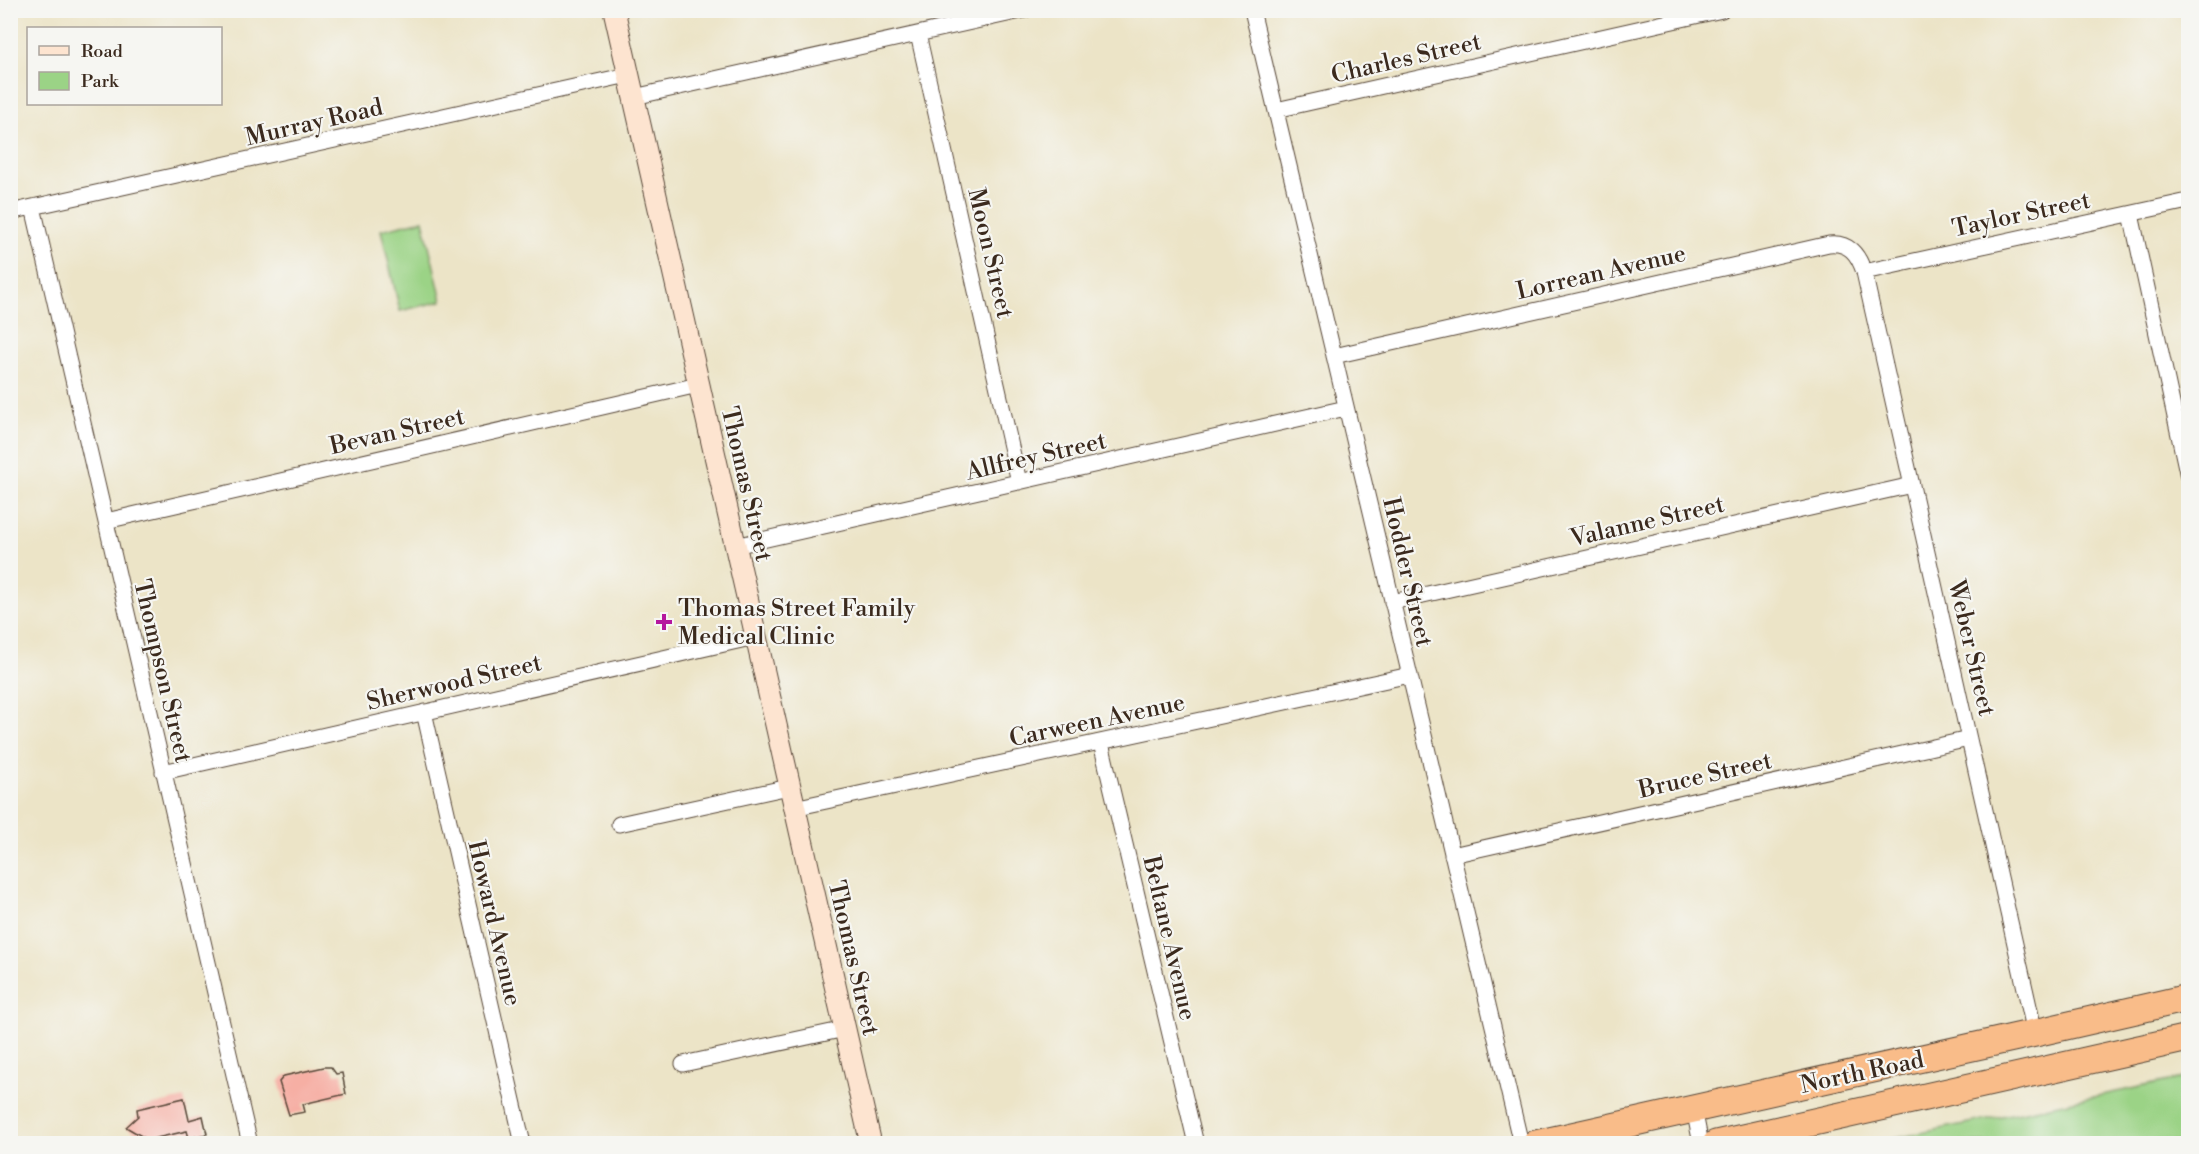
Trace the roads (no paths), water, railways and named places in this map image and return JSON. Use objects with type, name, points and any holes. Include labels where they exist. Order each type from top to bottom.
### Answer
[{"type":"highway","name":"North Road","points":[[1536,1143],[2035,1034],[2188,998]]},
{"type":"highway","name":"North Road","points":[[1716,1143],[2188,1038]]},
{"type":"street","name":"Thomas Street","points":[[614,10],[871,1143]]},
{"type":"street","points":[[634,98],[1025,10]]},
{"type":"street","name":"Hodder Street","points":[[1252,10],[1521,1143]]},
{"type":"street","name":"Charles Street","points":[[1276,110],[1722,10]]},
{"type":"street","name":"Moon Street","points":[[918,34],[1019,482]]},
{"type":"street","name":"Murray Road","points":[[10,212],[628,75]]},
{"type":"street","name":"Taylor Street","points":[[1864,272],[2188,201]]},
{"type":"street","name":"Thompson Street","points":[[33,207],[250,1143]]},
{"type":"street","points":[[2132,214],[2188,477]]},
{"type":"street","name":"Lorrean Avenue","points":[[1334,356],[1829,244],[1840,244],[1855,252],[1864,272]]},
{"type":"street","name":"Weber Street","points":[[1864,272],[2035,1034]]},
{"type":"street","name":"Bevan Street","points":[[106,521],[698,385]]},
{"type":"street","name":"Allfrey Street","points":[[735,546],[1346,408]]},
{"type":"street","name":"Valanne Street","points":[[1392,602],[1912,485]]},
{"type":"street","name":"Sherwood Street","points":[[163,772],[755,637]]},
{"type":"street","name":"Carween Avenue","points":[[794,808],[1410,675]]},
{"type":"street","name":"Howard Avenue","points":[[424,712],[523,1143]]},
{"type":"street","name":"Bruce Street","points":[[1452,855],[1969,739]]},
{"type":"street","name":"Beltane Avenue","points":[[1101,743],[1196,1143]]},
{"type":"street","points":[[619,824],[789,787]]},
{"type":"street","points":[[683,1064],[845,1029]]},
{"type":"street","points":[[1694,1109],[1701,1143]]},
{"type":"place","name":"Thomas Street Family Medical Clinic","points":[[664,622]]}]
